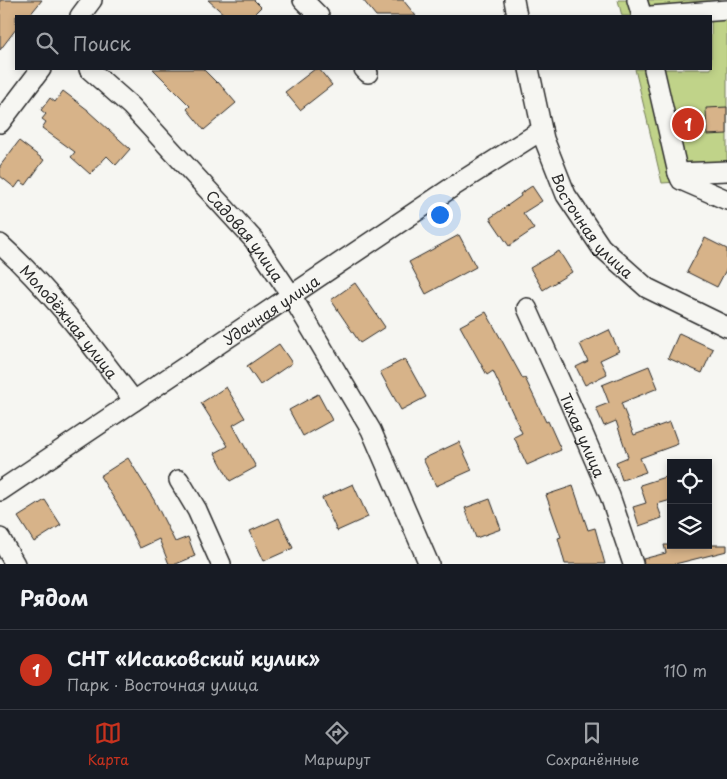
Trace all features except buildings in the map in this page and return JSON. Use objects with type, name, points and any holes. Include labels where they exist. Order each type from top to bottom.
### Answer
[{"type":"street","points":[[81,15],[92,0]]},
{"type":"street","points":[[303,0],[317,15]]},
{"type":"street","points":[[514,0],[517,15]]},
{"type":"street","points":[[638,0],[642,15]]},
{"type":"street","points":[[664,15],[727,10]]},
{"type":"street","points":[[0,123],[40,70]]},
{"type":"street","name":"Садовая улица","points":[[90,70],[131,106],[254,240],[291,295],[371,430],[429,564]]},
{"type":"street","name":"Восточная улица","points":[[529,70],[542,130],[566,195],[601,247],[647,288],[727,327]]},
{"type":"street","points":[[654,70],[681,180],[727,200]]},
{"type":"street","name":"Удачная улица","points":[[0,491],[454,186],[542,130]]},
{"type":"street","points":[[678,173],[727,171]]},
{"type":"street","name":"Молодёжная улица","points":[[0,244],[78,327],[134,402]]},
{"type":"street","name":"Тихая улица","points":[[526,308],[610,496],[633,564]]},
{"type":"street","points":[[179,480],[197,510],[222,564]]},
{"type":"street","points":[[0,538],[15,564]]},
{"type":"green space","points":[[618,0],[727,0],[727,179],[662,183],[635,70],[712,70],[712,15],[622,15]]},
{"type":"place","name":"СНТ «Исаковский кулик»","points":[[688,124]]}]
